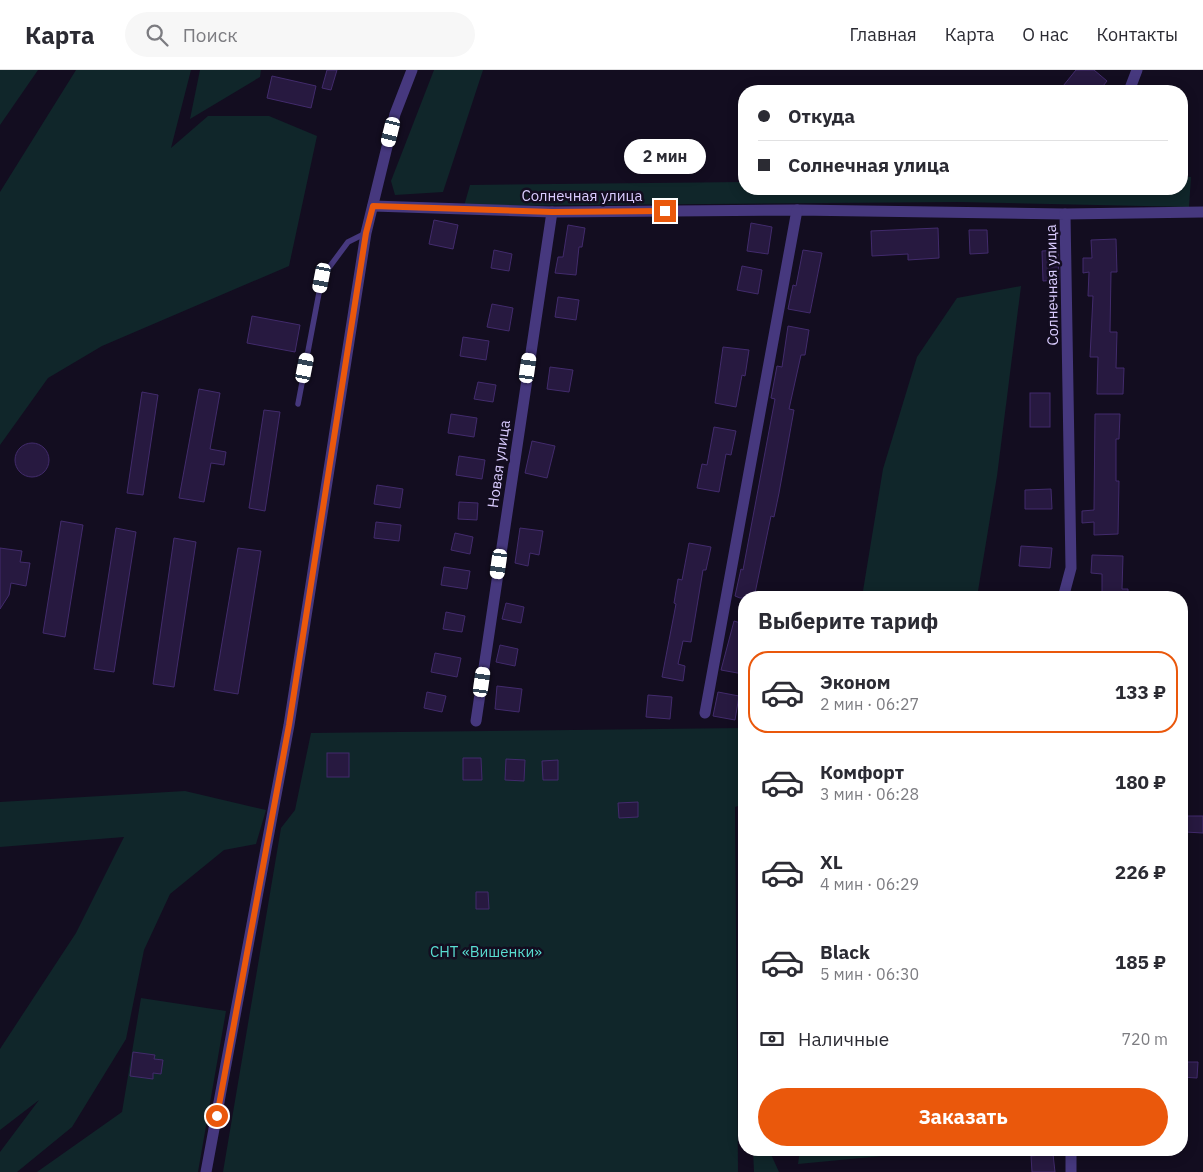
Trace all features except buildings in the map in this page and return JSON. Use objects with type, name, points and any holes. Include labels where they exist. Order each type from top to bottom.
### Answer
[{"type":"street","points":[[206,1172],[289,725],[366,233],[395,114],[412,70]]},
{"type":"street","points":[[1131,85],[1137,70]]},
{"type":"street","name":"Солнечная улица","points":[[373,206],[552,212],[797,210],[1066,214],[1072,568],[1065,591]]},
{"type":"street","points":[[705,713],[797,210]]},
{"type":"street","name":"Новая улица","points":[[476,721],[552,212]]},
{"type":"street","points":[[1066,214],[1203,212]]},
{"type":"street","points":[[1071,1156],[1071,1172]]},
{"type":"lane","points":[[298,404],[322,278],[348,242],[366,233]]},
{"type":"green space","points":[[0,70],[38,70],[0,125]]},
{"type":"green space","points":[[76,70],[191,70],[171,148],[208,116],[269,116],[317,136],[289,266],[102,346],[48,378],[0,445],[0,192]]},
{"type":"green space","points":[[200,70],[261,70],[260,77],[190,119]]},
{"type":"green space","points":[[434,70],[483,70],[443,192],[395,195],[391,181]]},
{"type":"green space","points":[[1188,177],[1191,177],[1189,207],[959,202],[464,206],[470,185],[738,182],[738,195],[1188,195]]},
{"type":"green space","points":[[1021,286],[997,476],[978,591],[863,591],[883,469],[917,357],[957,298]]},
{"type":"green space","name":"СНТ «Вишенки»","points":[[738,728],[738,806],[735,807],[738,1172],[223,1172],[281,828],[295,810],[311,733]]},
{"type":"green space","points":[[185,791],[266,810],[256,844],[224,850],[170,894],[144,950],[126,1039],[72,1127],[17,1172],[0,1172],[0,1152],[39,1100],[0,1130],[0,1049],[76,933],[124,837],[0,847],[0,802]]},
{"type":"green space","points":[[141,998],[226,1011],[198,1172],[37,1172],[122,1112]]},
{"type":"green space","points":[[753,1156],[772,1156],[779,1172],[754,1172]]},
{"type":"green space","points":[[799,1156],[882,1156],[798,1164]]},
{"type":"route","points":[[217,1116],[289,725],[366,233],[373,206],[552,212],[665,211]]}]
